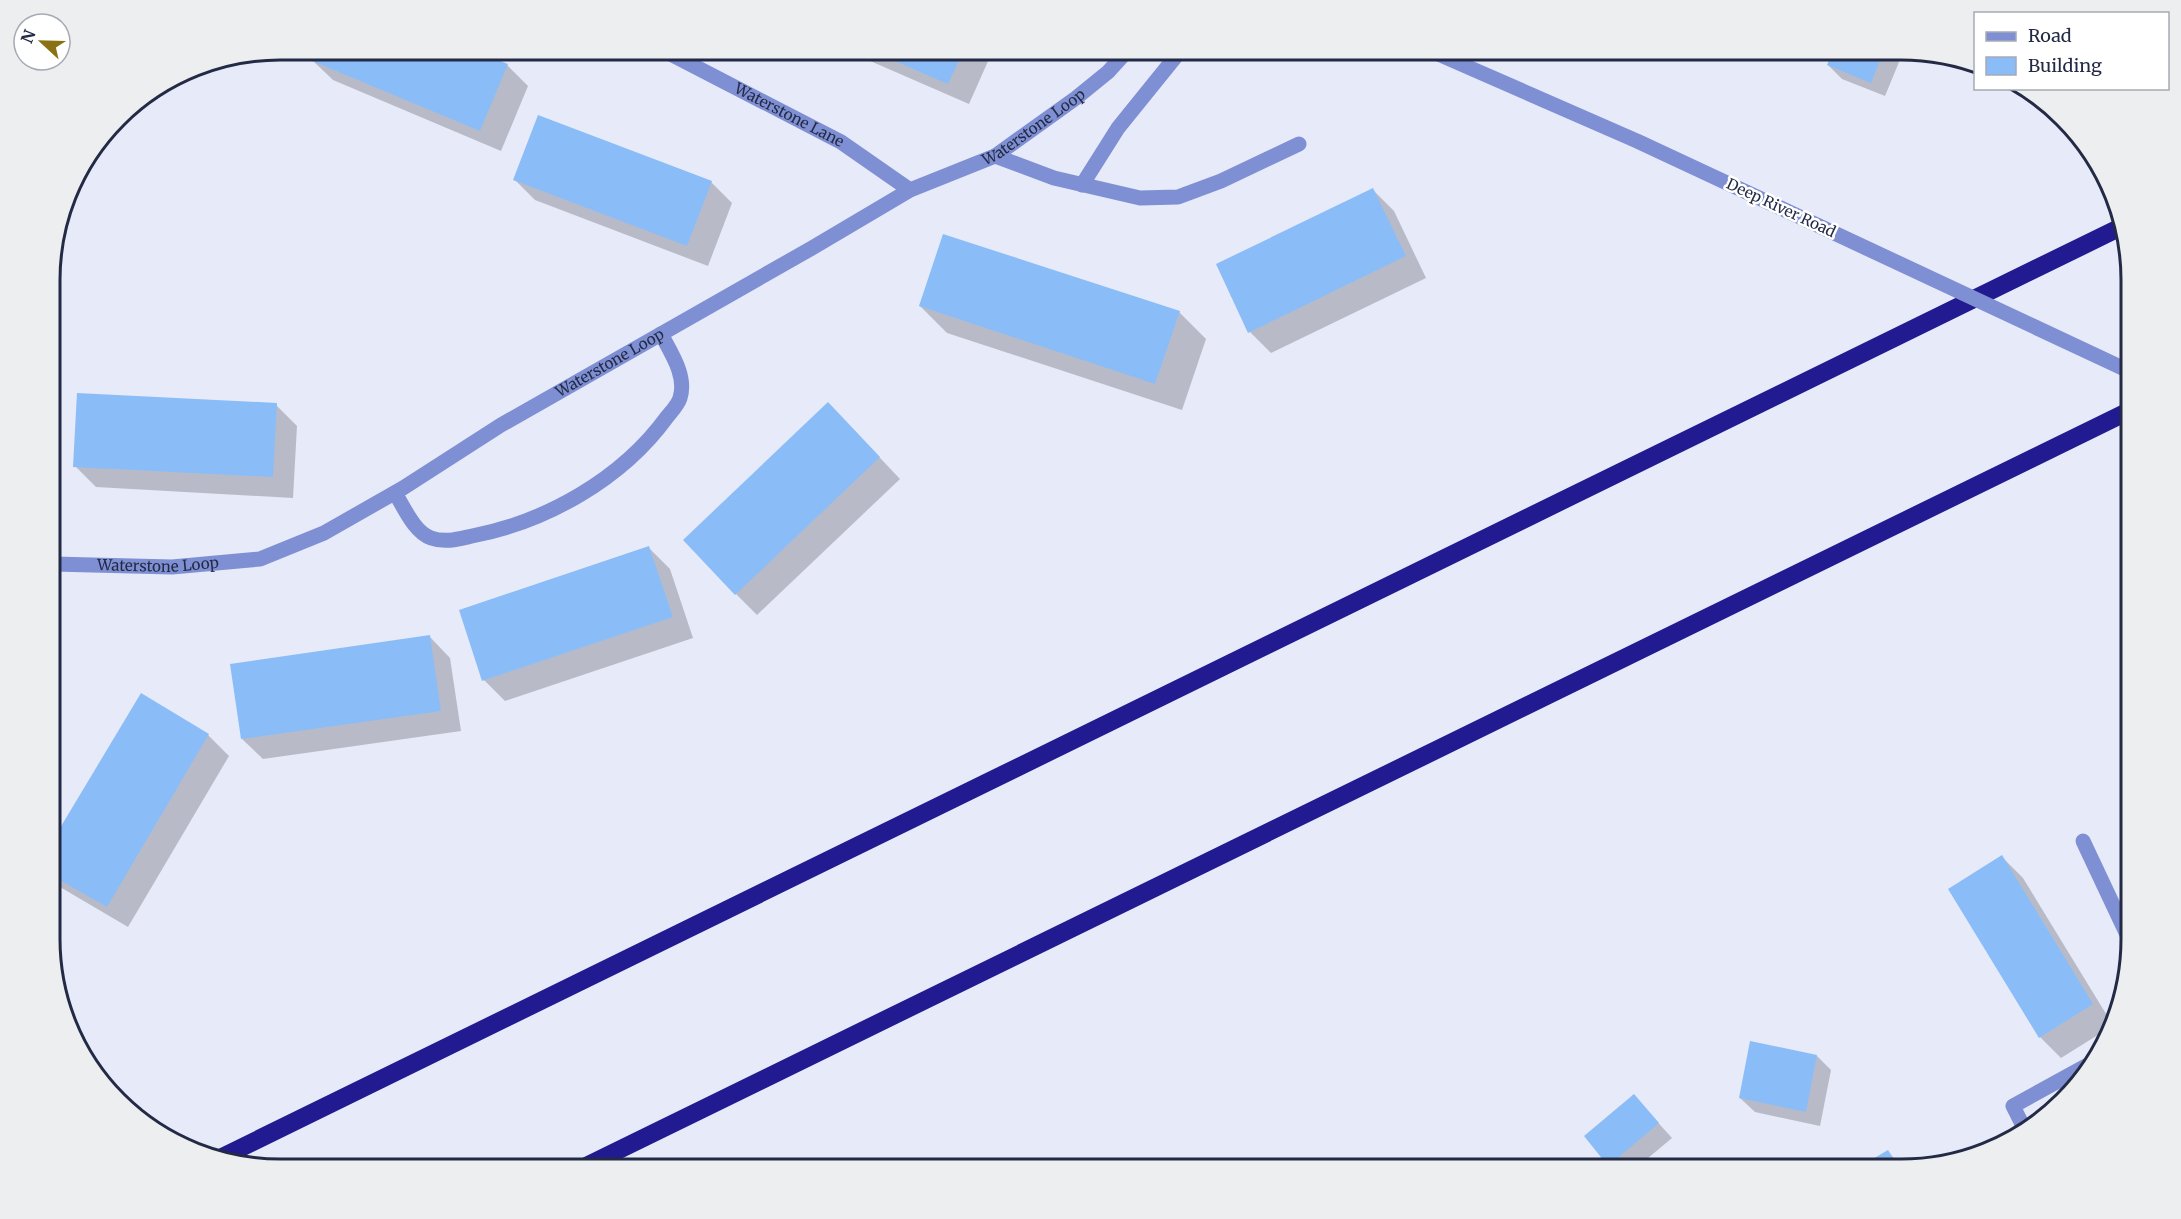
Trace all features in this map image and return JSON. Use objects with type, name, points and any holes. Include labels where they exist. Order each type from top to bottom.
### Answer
[{"type":"highway","points":[[229,1153],[2115,230]]},
{"type":"highway","points":[[600,1159],[2121,415]]},
{"type":"street","name":"Waterstone Lane","points":[[682,60],[841,142],[910,190]]},
{"type":"street","name":"Waterstone Loop","points":[[60,568],[172,567],[260,559],[324,533],[394,493],[501,425],[812,249],[910,190],[995,156],[1076,98],[1119,60]]},
{"type":"street","points":[[1082,185],[1118,129],[1173,60]]},
{"type":"street","name":"Deep River Road","points":[[1452,60],[1636,141],[2121,367]]},
{"type":"street","points":[[995,156],[1054,178],[1140,198],[1178,197],[1221,181],[1299,144]]},
{"type":"street","points":[[394,493],[414,524],[428,538],[444,541],[499,531],[563,505],[610,474],[655,434],[680,399],[682,381],[661,334]]},
{"type":"street","points":[[2082,841],[2121,922]]},
{"type":"street","points":[[2022,1123],[2013,1106],[2078,1070]]},
{"type":"building","points":[[310,60],[498,60],[508,64],[480,131]]},
{"type":"building","points":[[892,60],[959,60],[948,84]]},
{"type":"building","points":[[1829,60],[1880,60],[1871,83],[1827,65]]},
{"type":"building","points":[[538,115],[712,181],[687,246],[513,180]]},
{"type":"building","points":[[1373,188],[1406,256],[1248,333],[1216,264]]},
{"type":"building","points":[[943,234],[1180,311],[1155,384],[919,306]]},
{"type":"building","points":[[77,393],[277,403],[273,477],[73,467]]},
{"type":"building","points":[[828,402],[880,457],[735,595],[683,540]]},
{"type":"building","points":[[649,546],[673,617],[482,681],[459,610]]},
{"type":"building","points":[[430,635],[441,711],[241,739],[230,664]]},
{"type":"building","points":[[141,693],[209,734],[107,907],[60,880],[60,828]]},
{"type":"building","points":[[2002,855],[2093,1004],[2039,1038],[1948,889]]},
{"type":"building","points":[[1750,1041],[1817,1055],[1806,1112],[1739,1098]]},
{"type":"building","points":[[1634,1094],[1659,1123],[1616,1159],[1602,1159],[1584,1136]]},
{"type":"building","points":[[1888,1150],[1894,1159],[1873,1159]]}]
